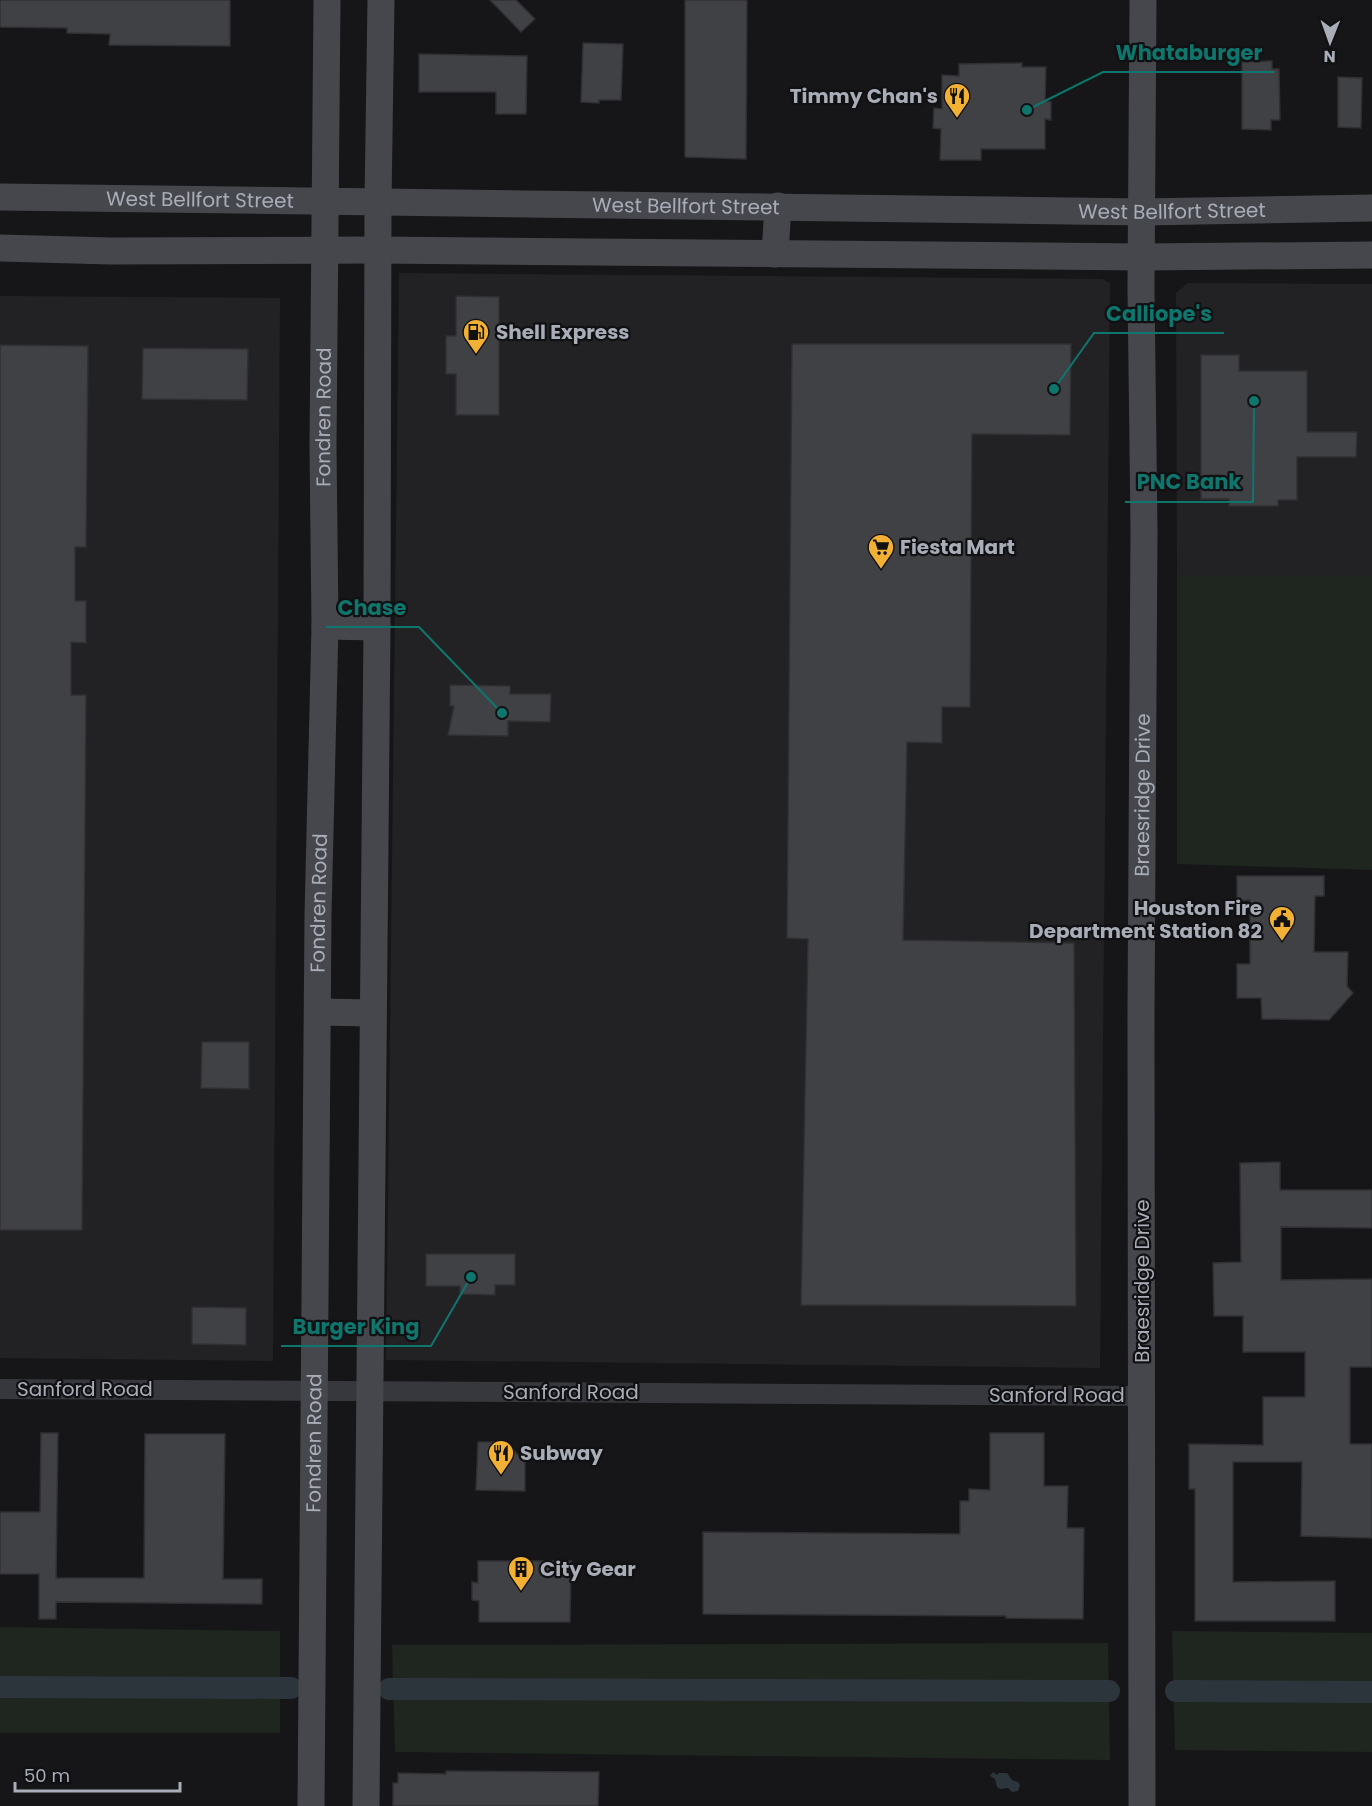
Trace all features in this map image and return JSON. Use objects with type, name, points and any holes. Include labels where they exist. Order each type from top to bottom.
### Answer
[{"type":"main road","name":"Fondren Road","points":[[311,1806],[320,787],[325,626],[323,457],[327,0]]},
{"type":"main road","points":[[366,1806],[381,0]]},
{"type":"main road","name":"Braesridge Drive","points":[[1142,1806],[1143,0]]},
{"type":"main road","name":"West Bellfort Street","points":[[0,197],[1142,212],[1372,208]]},
{"type":"main road","points":[[776,254],[778,206]]},
{"type":"main road","points":[[0,248],[111,251],[325,249],[1142,257],[1372,255]]},
{"type":"main road","points":[[325,626],[377,627]]},
{"type":"main road","points":[[318,1012],[374,1013]]},
{"type":"street","name":"Sanford Road","points":[[0,1389],[1143,1396]]},
{"type":"shaded area","points":[[399,273],[1102,279],[1110,283],[1100,1368],[386,1360]]},
{"type":"shaded area","points":[[1188,283],[1372,284],[1372,577],[1177,577],[1176,293]]},
{"type":"shaded area","points":[[0,296],[280,298],[273,1361],[0,1358]]},
{"type":"shaded area","points":[[1177,577],[1372,577],[1372,870],[1177,864]]},
{"type":"shaded area","points":[[0,1627],[280,1631],[280,1733],[0,1733]]},
{"type":"shaded area","points":[[1172,1631],[1372,1633],[1372,1752],[1175,1750]]},
{"type":"shaded area","points":[[1108,1643],[1110,1760],[395,1752],[392,1645]]},
{"type":"shaded area","points":[[993,1772],[997,1775],[1007,1773],[1020,1785],[1018,1791],[1012,1792],[1008,1788],[997,1787],[995,1779],[990,1776]]},
{"type":"building","points":[[0,0],[230,0],[230,46],[109,45],[110,34],[67,33],[67,28],[0,27]]},
{"type":"building","points":[[490,0],[516,0],[535,19],[521,32]]},
{"type":"building","points":[[685,0],[747,0],[746,159],[685,157]]},
{"type":"building","points":[[583,43],[623,44],[621,100],[599,100],[599,103],[581,102]]},
{"type":"building","points":[[419,54],[527,56],[526,114],[496,114],[496,92],[419,92]]},
{"type":"building","points":[[1272,61],[1272,69],[1279,69],[1280,120],[1271,120],[1271,130],[1242,129],[1242,62]]},
{"type":"building","points":[[1022,63],[1022,67],[1046,67],[1045,101],[1051,102],[1051,120],[1045,119],[1045,149],[981,149],[981,160],[940,160],[941,129],[933,128],[934,108],[942,109],[942,75],[959,76],[959,64]]},
{"type":"building","points":[[1338,77],[1362,78],[1361,128],[1338,127]]},
{"type":"building","points":[[456,296],[499,297],[499,415],[456,415],[456,374],[446,374],[446,336],[456,336]]},
{"type":"building","points":[[792,344],[1071,344],[1070,435],[972,434],[970,707],[942,707],[942,743],[907,742],[903,940],[1074,943],[1076,1306],[801,1305],[808,939],[787,938]]},
{"type":"building","points":[[0,345],[88,346],[86,547],[75,547],[75,601],[86,601],[86,643],[71,642],[71,695],[86,695],[82,1230],[0,1230]]},
{"type":"building","points":[[143,348],[248,349],[247,400],[142,399]]},
{"type":"building","points":[[1201,355],[1239,355],[1239,371],[1307,371],[1307,432],[1357,432],[1356,457],[1297,457],[1297,500],[1278,500],[1278,506],[1229,506],[1229,499],[1201,499]]},
{"type":"building","points":[[450,685],[510,686],[510,694],[551,694],[550,722],[508,721],[508,736],[448,735],[454,706],[450,706]]},
{"type":"building","name":"Houston Fire Department Station 82","points":[[1237,876],[1324,876],[1324,896],[1315,896],[1314,952],[1348,952],[1347,986],[1353,993],[1329,1020],[1262,1019],[1261,998],[1237,998],[1237,964],[1250,964],[1250,900],[1237,901]]},
{"type":"building","points":[[202,1042],[249,1042],[249,1089],[201,1088]]},
{"type":"building","points":[[1280,1162],[1280,1190],[1372,1190],[1372,1228],[1281,1227],[1281,1280],[1372,1279],[1372,1367],[1350,1367],[1350,1444],[1372,1444],[1372,1538],[1301,1536],[1302,1462],[1233,1462],[1233,1582],[1335,1581],[1335,1621],[1195,1621],[1195,1489],[1189,1489],[1189,1444],[1263,1445],[1263,1397],[1305,1397],[1305,1352],[1243,1352],[1243,1316],[1214,1316],[1213,1263],[1241,1262],[1240,1163]]},
{"type":"building","points":[[426,1254],[515,1254],[515,1285],[495,1285],[495,1295],[460,1294],[460,1286],[426,1286]]},
{"type":"building","points":[[192,1307],[246,1308],[246,1345],[192,1344]]},
{"type":"building","points":[[41,1433],[58,1433],[56,1578],[144,1578],[145,1434],[225,1434],[223,1579],[262,1579],[262,1604],[56,1602],[56,1619],[39,1619],[39,1574],[0,1574],[0,1512],[40,1512]]},
{"type":"building","points":[[990,1433],[1044,1433],[1044,1486],[1068,1486],[1067,1528],[1084,1528],[1083,1619],[1006,1618],[1006,1616],[703,1614],[703,1532],[960,1534],[960,1501],[969,1501],[969,1489],[990,1490]]},
{"type":"building","name":"Subway","points":[[478,1442],[506,1442],[525,1462],[525,1491],[476,1490]]},
{"type":"building","name":"City Gear","points":[[478,1561],[571,1561],[570,1622],[479,1622],[479,1601],[472,1600],[472,1582],[478,1583]]},
{"type":"building","points":[[446,1771],[599,1772],[598,1806],[393,1806],[393,1783],[398,1783],[398,1773],[446,1774]]},
{"type":"waterway","points":[[0,1687],[291,1688]]},
{"type":"waterway","points":[[389,1689],[1109,1691]]},
{"type":"waterway","points":[[1176,1691],[1372,1692]]},
{"type":"place","name":"Whataburger","points":[[1027,110]]},
{"type":"place","name":"Timmy Chan's","points":[[957,119]]},
{"type":"place","name":"Shell Express","points":[[476,355]]},
{"type":"place","name":"Calliope's","points":[[1054,389]]},
{"type":"place","name":"PNC Bank","points":[[1254,401]]},
{"type":"place","name":"Fiesta Mart","points":[[881,570]]},
{"type":"place","name":"Chase","points":[[502,713]]},
{"type":"place","name":"Houston Fire Department Station 82","points":[[1282,942]]},
{"type":"place","name":"Burger King","points":[[471,1277]]},
{"type":"place","name":"Subway","points":[[501,1476]]},
{"type":"place","name":"City Gear","points":[[521,1592]]}]
